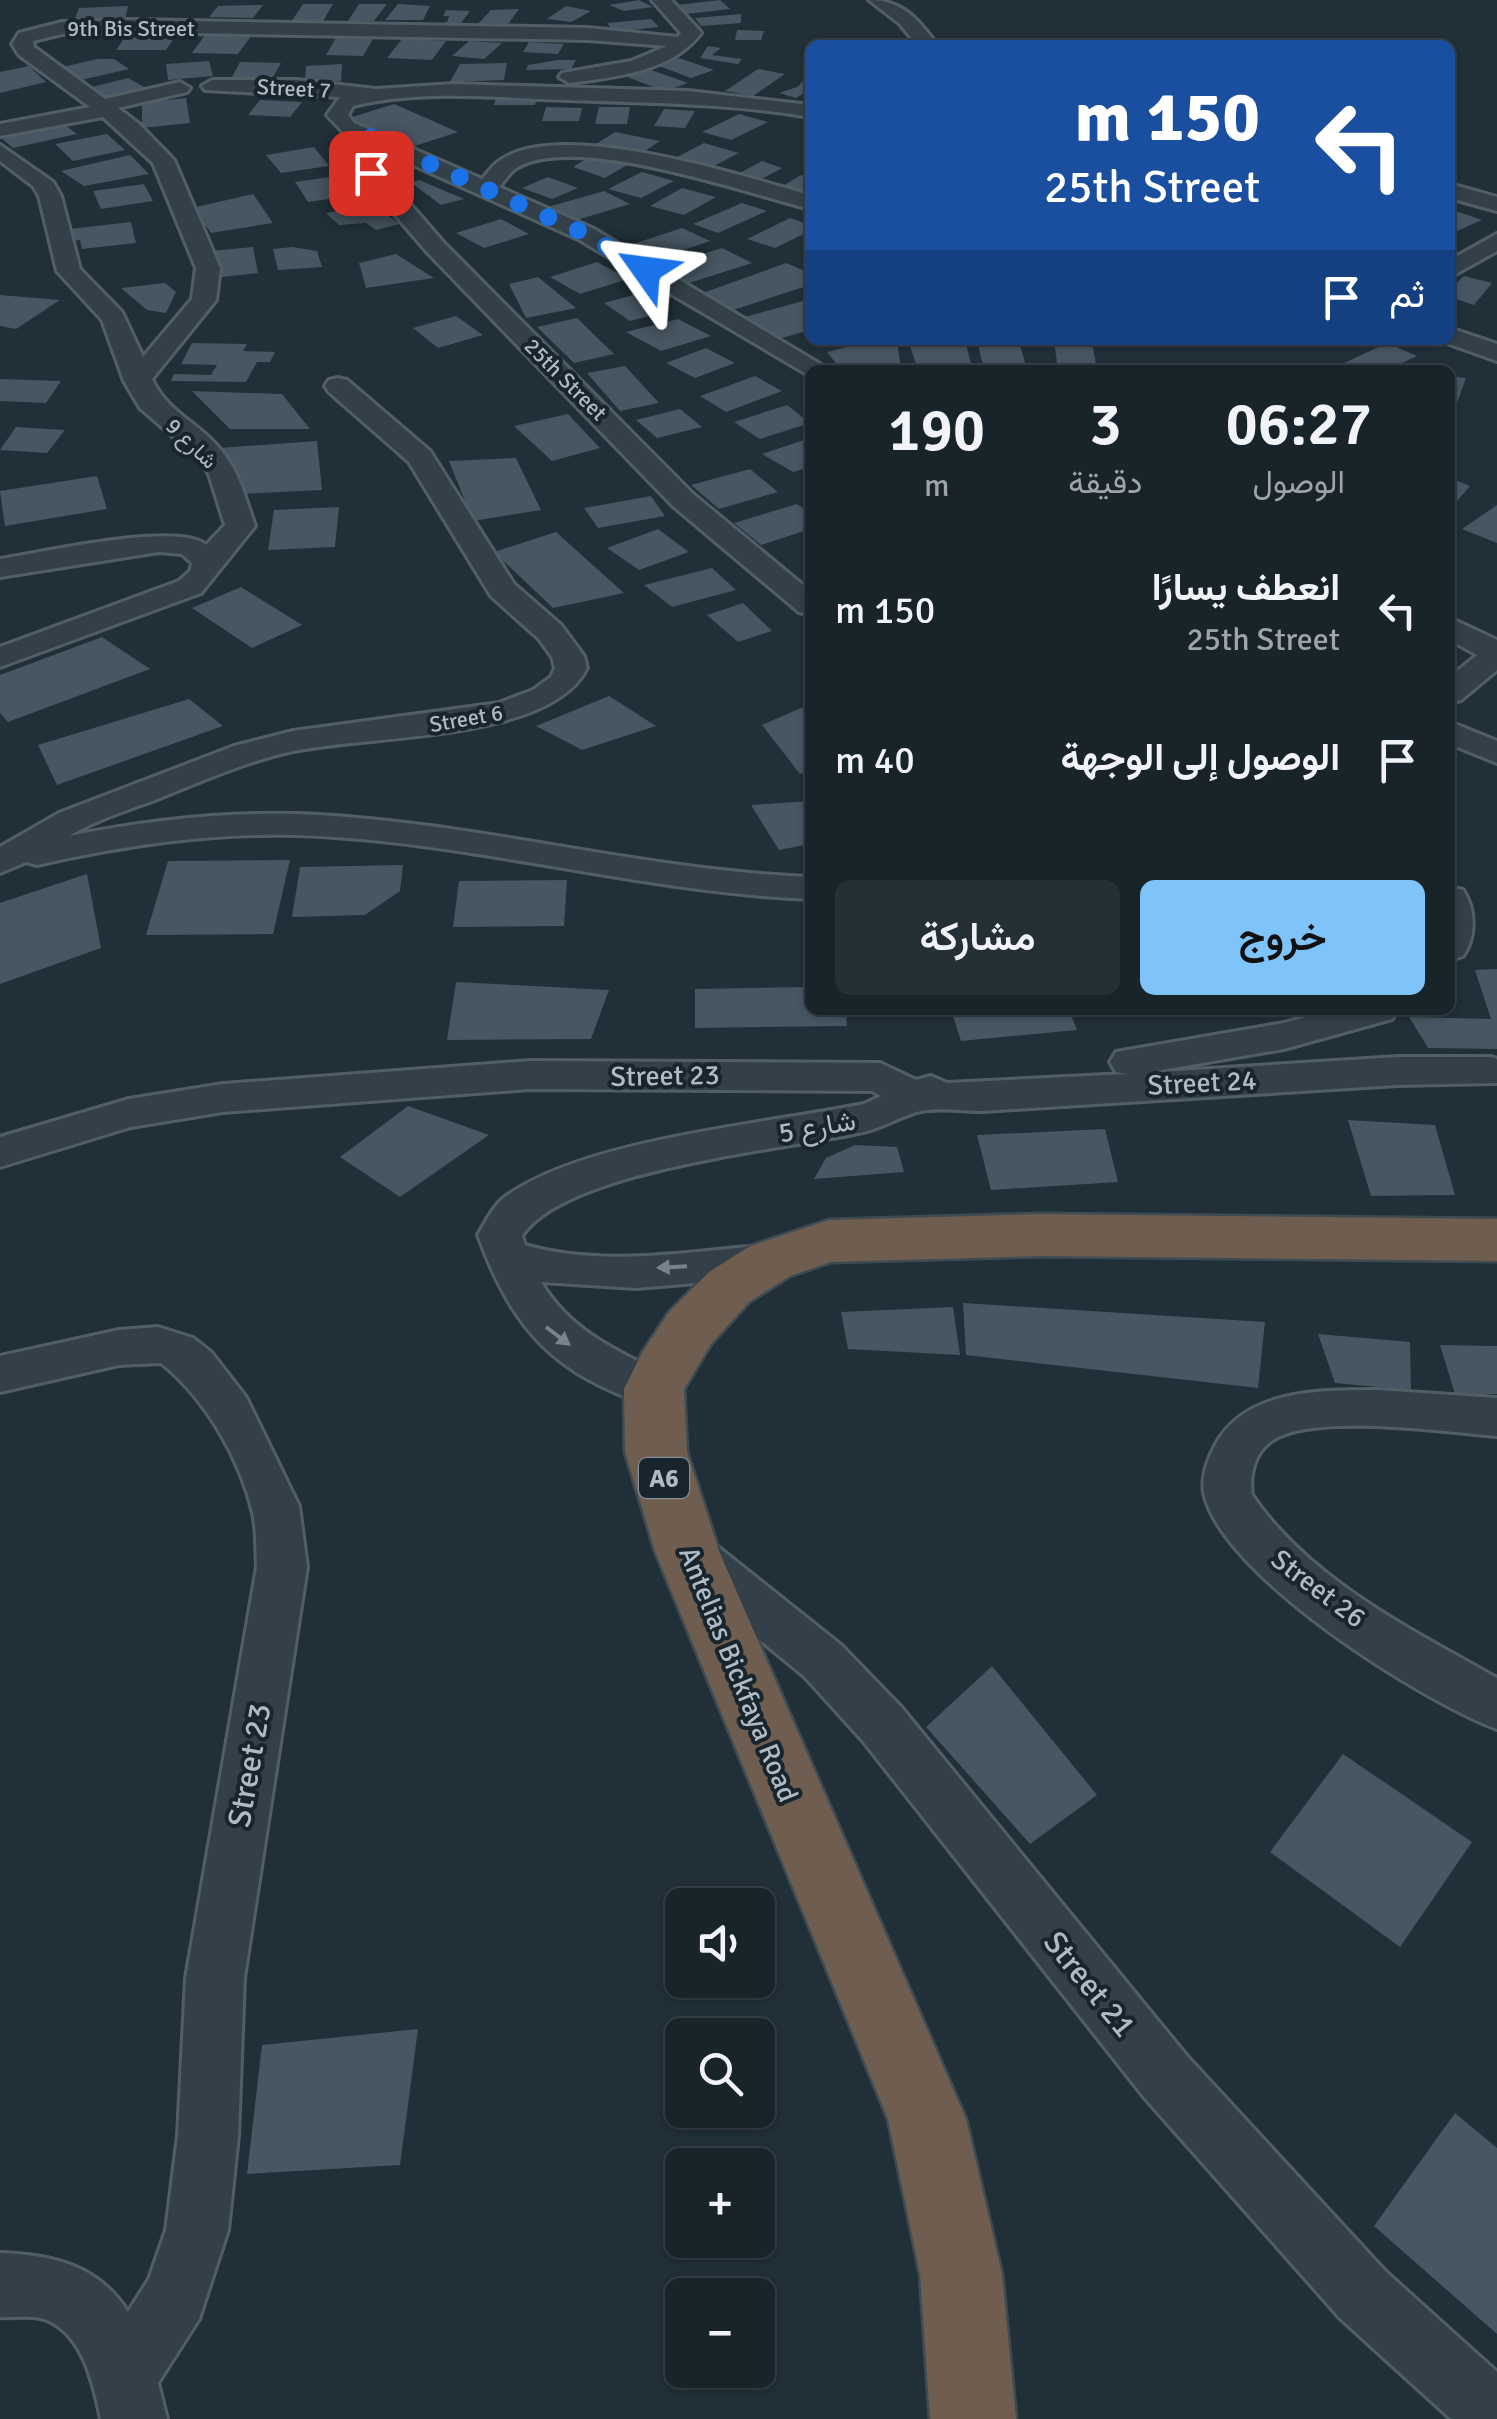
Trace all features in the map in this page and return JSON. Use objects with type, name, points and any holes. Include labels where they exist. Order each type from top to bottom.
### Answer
[{"type":"highway","points":[[654,1389],[662,1369],[690,1328],[729,1287],[770,1262],[830,1241],[914,1236],[1497,1240]]},
{"type":"highway","name":"Antelias Bickfaya Road","points":[[654,1389],[656,1452],[687,1551],[927,2120],[961,2274],[973,2419]]},
{"type":"street","points":[[496,92],[511,86],[616,69],[683,44],[691,33],[661,0]]},
{"type":"street","points":[[878,0],[907,20],[923,40]]},
{"type":"street","name":"9th Bis Street","points":[[138,381],[204,300],[209,285],[208,268],[163,160],[132,128],[26,52],[22,44],[26,37],[62,28],[109,26],[588,34],[661,38],[683,44]]},
{"type":"street","name":"Street 7","points":[[212,86],[297,86],[376,95],[496,92]]},
{"type":"street","points":[[0,130],[180,88]]},
{"type":"street","points":[[496,92],[719,99],[805,110]]},
{"type":"street","name":"25th Street","points":[[376,95],[345,102],[339,108],[340,121],[357,131],[351,141],[361,161],[436,248],[683,500],[805,602]]},
{"type":"street","points":[[357,131],[586,234],[786,352],[817,357]]},
{"type":"street","points":[[486,188],[490,177],[507,164],[570,148],[616,154],[805,201]]},
{"type":"street","name":"شارع 9","points":[[0,151],[42,182],[50,196],[69,271],[113,317],[148,402],[211,455],[232,498],[233,511]]},
{"type":"street","points":[[1455,192],[1497,204]]},
{"type":"street","points":[[1455,267],[1497,241]]},
{"type":"street","points":[[1455,338],[1497,354]]},
{"type":"street","name":"Street 6","points":[[0,862],[71,820],[246,753],[292,740],[505,712],[544,697],[564,682],[571,668],[568,656],[550,632],[502,590],[420,457],[338,386]]},
{"type":"street","points":[[0,658],[190,588],[204,574],[207,561],[240,526],[233,511],[180,544]]},
{"type":"street","points":[[0,568],[104,551],[180,544],[198,551],[207,561]]},
{"type":"street","points":[[1455,630],[1497,653],[1455,690]]},
{"type":"street","points":[[1455,734],[1497,753]]},
{"type":"street","points":[[0,862],[158,831],[262,825],[332,826],[732,883],[805,888]]},
{"type":"street","name":"شارع 5","points":[[506,1255],[500,1235],[510,1212],[555,1186],[752,1138],[873,1116],[956,1081],[1227,1048],[1358,1015]]},
{"type":"street","name":"Street 24","points":[[913,1097],[983,1097],[1398,1071],[1491,1071]]},
{"type":"street","name":"Street 23","points":[[0,1152],[130,1113],[224,1098],[530,1075],[880,1077],[913,1097]]},
{"type":"street","points":[[506,1255],[537,1267],[570,1270],[770,1262]]},
{"type":"street","points":[[506,1255],[519,1288],[543,1324],[596,1364],[654,1389]]},
{"type":"street","name":"Street 23","points":[[0,1374],[145,1345],[176,1348],[195,1361],[216,1390],[275,1508],[282,1567],[215,1978],[208,2136],[198,2230],[176,2296],[130,2397]]},
{"type":"street","name":"Street 26","points":[[1497,1417],[1368,1410],[1308,1412],[1256,1426],[1235,1452],[1226,1474],[1230,1500],[1255,1539],[1300,1580],[1420,1660],[1497,1705]]},
{"type":"street","name":"Street 21","points":[[687,1551],[834,1674],[882,1724],[1165,2076],[1363,2295],[1497,2416]]},
{"type":"street","points":[[0,2286],[50,2288],[84,2306],[130,2397]]},
{"type":"building","points":[[639,0],[653,7],[624,11],[609,5]]},
{"type":"building","points":[[720,0],[730,9],[687,14],[677,5]]},
{"type":"building","points":[[303,4],[333,4],[322,23],[291,22]]},
{"type":"building","points":[[359,4],[387,4],[374,21],[348,21]]},
{"type":"building","points":[[398,4],[430,6],[423,20],[385,20]]},
{"type":"building","points":[[263,5],[253,18],[209,17],[218,6]]},
{"type":"building","points":[[128,6],[125,20],[74,22],[79,8]]},
{"type":"building","points":[[566,6],[591,11],[571,22],[547,19]]},
{"type":"building","points":[[519,9],[503,31],[476,26],[491,10]]},
{"type":"building","points":[[446,10],[470,11],[459,26],[436,25],[447,22],[449,16],[443,16]]},
{"type":"building","points":[[741,14],[741,23],[701,26],[695,18]]},
{"type":"building","points":[[651,19],[659,27],[614,32],[607,23]]},
{"type":"building","points":[[737,30],[764,31],[761,40],[735,40]]},
{"type":"building","points":[[205,35],[251,36],[238,54],[192,53]]},
{"type":"building","points":[[125,37],[174,38],[166,50],[116,50]]},
{"type":"building","points":[[336,38],[373,39],[363,56],[326,55]]},
{"type":"building","points":[[402,39],[446,41],[432,60],[387,58]]},
{"type":"building","points":[[469,41],[502,43],[484,59],[452,56]]},
{"type":"building","points":[[529,42],[564,44],[558,54],[523,52]]},
{"type":"building","points":[[708,46],[721,48],[712,55],[742,59],[738,64],[700,58]]},
{"type":"building","points":[[679,58],[714,70],[691,78],[656,65]]},
{"type":"building","points":[[114,59],[129,69],[81,80],[63,67]]},
{"type":"building","points":[[576,60],[571,69],[526,70],[528,65]]},
{"type":"building","points":[[209,61],[213,76],[168,80],[166,64]]},
{"type":"building","points":[[240,62],[281,63],[272,79],[231,79]]},
{"type":"building","points":[[507,63],[504,80],[450,82],[460,64]]},
{"type":"building","points":[[342,64],[341,81],[305,82],[306,66]]},
{"type":"building","points":[[29,66],[46,82],[0,93],[0,72]]},
{"type":"building","points":[[643,67],[688,83],[664,91],[622,75]]},
{"type":"building","points":[[758,69],[785,74],[753,96],[725,91]]},
{"type":"building","points":[[128,78],[148,89],[103,100],[84,89]]},
{"type":"building","points":[[805,80],[805,93],[796,98],[779,93]]},
{"type":"building","points":[[496,97],[537,98],[535,105],[494,105]]},
{"type":"building","points":[[186,98],[190,123],[142,128],[142,103]]},
{"type":"building","points":[[260,100],[302,102],[290,117],[248,115]]},
{"type":"building","points":[[394,104],[458,132],[412,147],[349,118]]},
{"type":"building","points":[[546,107],[582,108],[579,121],[542,121]]},
{"type":"building","points":[[599,107],[630,107],[627,124],[595,124]]},
{"type":"building","points":[[664,109],[695,111],[685,128],[654,126]]},
{"type":"building","points":[[739,114],[768,122],[731,140],[702,132]]},
{"type":"building","points":[[61,122],[77,134],[13,148],[0,137]]},
{"type":"building","points":[[615,132],[660,141],[642,153],[596,144]]},
{"type":"building","points":[[107,134],[125,150],[73,161],[55,144]]},
{"type":"building","points":[[704,143],[739,153],[712,167],[677,157]]},
{"type":"building","points":[[314,147],[329,166],[281,173],[266,155]]},
{"type":"building","points":[[130,155],[149,174],[84,186],[61,171]]},
{"type":"building","points":[[589,157],[627,165],[605,178],[573,167]]},
{"type":"building","points":[[762,161],[782,168],[760,180],[736,175]]},
{"type":"building","points":[[642,172],[674,181],[641,198],[608,189]]},
{"type":"building","points":[[343,175],[356,195],[308,202],[295,182]]},
{"type":"building","points":[[801,175],[805,176],[805,196],[778,189]]},
{"type":"building","points":[[548,177],[578,188],[552,199],[522,188]]},
{"type":"building","points":[[419,180],[464,199],[441,205],[410,182]]},
{"type":"building","points":[[144,184],[153,201],[101,209],[93,191]]},
{"type":"building","points":[[682,188],[716,197],[684,215],[650,206]]},
{"type":"building","points":[[604,191],[630,204],[570,222],[544,208]]},
{"type":"building","points":[[253,194],[273,223],[211,233],[192,208]]},
{"type":"building","points":[[742,203],[767,211],[718,233],[693,224]]},
{"type":"building","points":[[373,204],[399,224],[376,230],[366,223],[339,225],[326,213]]},
{"type":"building","points":[[1455,211],[1482,220],[1455,232]]},
{"type":"building","points":[[790,218],[805,223],[805,233],[775,248],[747,239]]},
{"type":"building","points":[[501,219],[529,234],[484,248],[456,233]]},
{"type":"building","points":[[131,222],[136,243],[82,249],[80,240],[72,241],[70,229]]},
{"type":"building","points":[[682,228],[710,241],[652,261],[624,247]]},
{"type":"building","points":[[253,247],[258,273],[214,278],[210,251]]},
{"type":"building","points":[[722,248],[752,263],[689,283],[659,268]]},
{"type":"building","points":[[273,249],[317,251],[322,267],[278,270]]},
{"type":"building","points":[[396,254],[434,278],[366,288],[359,263]]},
{"type":"building","points":[[597,262],[628,279],[580,294],[550,277]]},
{"type":"building","points":[[786,263],[805,271],[805,287],[730,311],[700,294]]},
{"type":"building","points":[[1464,276],[1492,283],[1474,305],[1455,299],[1455,284]]},
{"type":"building","points":[[538,277],[576,308],[526,318],[509,284]]},
{"type":"building","points":[[165,283],[176,292],[166,313],[147,310],[121,288]]},
{"type":"building","points":[[637,294],[664,312],[630,321],[604,303]]},
{"type":"building","points":[[0,295],[60,300],[16,329],[0,326]]},
{"type":"building","points":[[805,300],[805,331],[778,339],[745,317]]},
{"type":"building","points":[[456,316],[483,335],[438,348],[413,328]]},
{"type":"building","points":[[577,318],[614,354],[574,363],[537,327]]},
{"type":"building","points":[[678,319],[711,336],[661,351],[626,332]]},
{"type":"building","points":[[192,343],[247,344],[243,351],[275,352],[270,362],[257,362],[246,382],[171,381],[174,374],[211,375],[217,365],[181,364]]},
{"type":"building","points":[[854,345],[898,345],[900,365],[837,365],[827,352]]},
{"type":"building","points":[[910,345],[966,345],[971,365],[916,365]]},
{"type":"building","points":[[978,345],[1020,345],[1026,365],[983,365]]},
{"type":"building","points":[[1055,345],[1093,345],[1096,365],[1057,365]]},
{"type":"building","points":[[1383,345],[1417,356],[1398,365],[1344,363]]},
{"type":"building","points":[[706,348],[735,363],[695,378],[666,363]]},
{"type":"building","points":[[625,366],[659,403],[620,411],[587,373]]},
{"type":"building","points":[[755,376],[782,391],[726,412],[700,396]]},
{"type":"building","points":[[1455,377],[1466,378],[1457,403]]},
{"type":"building","points":[[0,379],[61,381],[46,403],[0,401]]},
{"type":"building","points":[[192,391],[282,394],[310,429],[230,429]]},
{"type":"building","points":[[787,405],[805,419],[805,425],[760,439],[734,422]]},
{"type":"building","points":[[680,409],[702,427],[657,438],[636,420]]},
{"type":"building","points":[[568,414],[600,448],[552,461],[514,426]]},
{"type":"building","points":[[16,427],[65,430],[47,453],[0,450]]},
{"type":"building","points":[[805,440],[805,468],[793,472],[762,454]]},
{"type":"building","points":[[317,441],[322,490],[238,494],[219,448]]},
{"type":"building","points":[[516,458],[541,510],[473,521],[449,461]]},
{"type":"building","points":[[750,469],[778,492],[719,509],[691,485]]},
{"type":"building","points":[[97,476],[107,509],[5,526],[0,491]]},
{"type":"building","points":[[1455,480],[1470,486],[1455,503]]},
{"type":"building","points":[[651,496],[665,516],[598,528],[584,508]]},
{"type":"building","points":[[797,504],[805,510],[805,531],[761,545],[734,523]]},
{"type":"building","points":[[1497,505],[1497,543],[1462,529]]},
{"type":"building","points":[[339,507],[335,547],[268,550],[274,510]]},
{"type":"building","points":[[658,529],[689,552],[639,570],[607,548]]},
{"type":"building","points":[[556,532],[624,593],[553,608],[494,552]]},
{"type":"building","points":[[712,568],[736,590],[672,607],[644,585]]},
{"type":"building","points":[[241,587],[302,625],[252,648],[192,608]]},
{"type":"building","points":[[743,603],[772,631],[738,642],[707,615]]},
{"type":"building","points":[[102,637],[150,669],[8,722],[0,713],[0,675]]},
{"type":"building","points":[[609,696],[656,726],[582,750],[536,726]]},
{"type":"building","points":[[189,699],[223,726],[57,785],[38,745]]},
{"type":"building","points":[[805,706],[805,772],[800,774],[762,725]]},
{"type":"building","points":[[805,801],[805,845],[779,850],[751,805]]},
{"type":"building","points":[[290,860],[273,934],[146,935],[168,861]]},
{"type":"building","points":[[403,865],[400,891],[365,915],[292,917],[300,867]]},
{"type":"building","points":[[87,874],[101,948],[0,984],[0,903]]},
{"type":"building","points":[[567,880],[564,926],[453,927],[459,881]]},
{"type":"building","points":[[1497,969],[1497,1049],[1428,1048],[1409,1017],[1491,1019],[1475,970]]},
{"type":"building","points":[[456,982],[609,990],[591,1039],[447,1040]]},
{"type":"building","points":[[805,987],[805,1015],[846,1015],[847,1026],[695,1028],[695,989]]},
{"type":"building","points":[[953,1015],[1071,1015],[1077,1030],[961,1041]]},
{"type":"building","points":[[408,1106],[489,1135],[400,1197],[340,1157]]},
{"type":"building","points":[[1348,1120],[1435,1125],[1455,1195],[1371,1196]]},
{"type":"building","points":[[1105,1129],[1118,1182],[991,1190],[977,1135]]},
{"type":"building","points":[[855,1145],[897,1147],[904,1172],[814,1179],[826,1158]]},
{"type":"building","points":[[963,1303],[1265,1322],[1258,1388],[966,1355]]},
{"type":"building","points":[[953,1307],[960,1355],[848,1349],[841,1312]]},
{"type":"building","points":[[1318,1334],[1410,1342],[1411,1390],[1335,1383]]},
{"type":"building","points":[[1440,1345],[1497,1346],[1497,1394],[1455,1394]]},
{"type":"building","points":[[992,1666],[1097,1795],[1030,1844],[926,1727]]},
{"type":"building","points":[[1343,1754],[1472,1842],[1400,1947],[1270,1852]]},
{"type":"building","points":[[418,2029],[400,2165],[247,2174],[262,2045]]},
{"type":"building","points":[[1455,2113],[1497,2148],[1497,2334],[1374,2226]]},
{"type":"route","points":[[371,173],[352,147],[357,131],[586,234],[646,270]]}]
